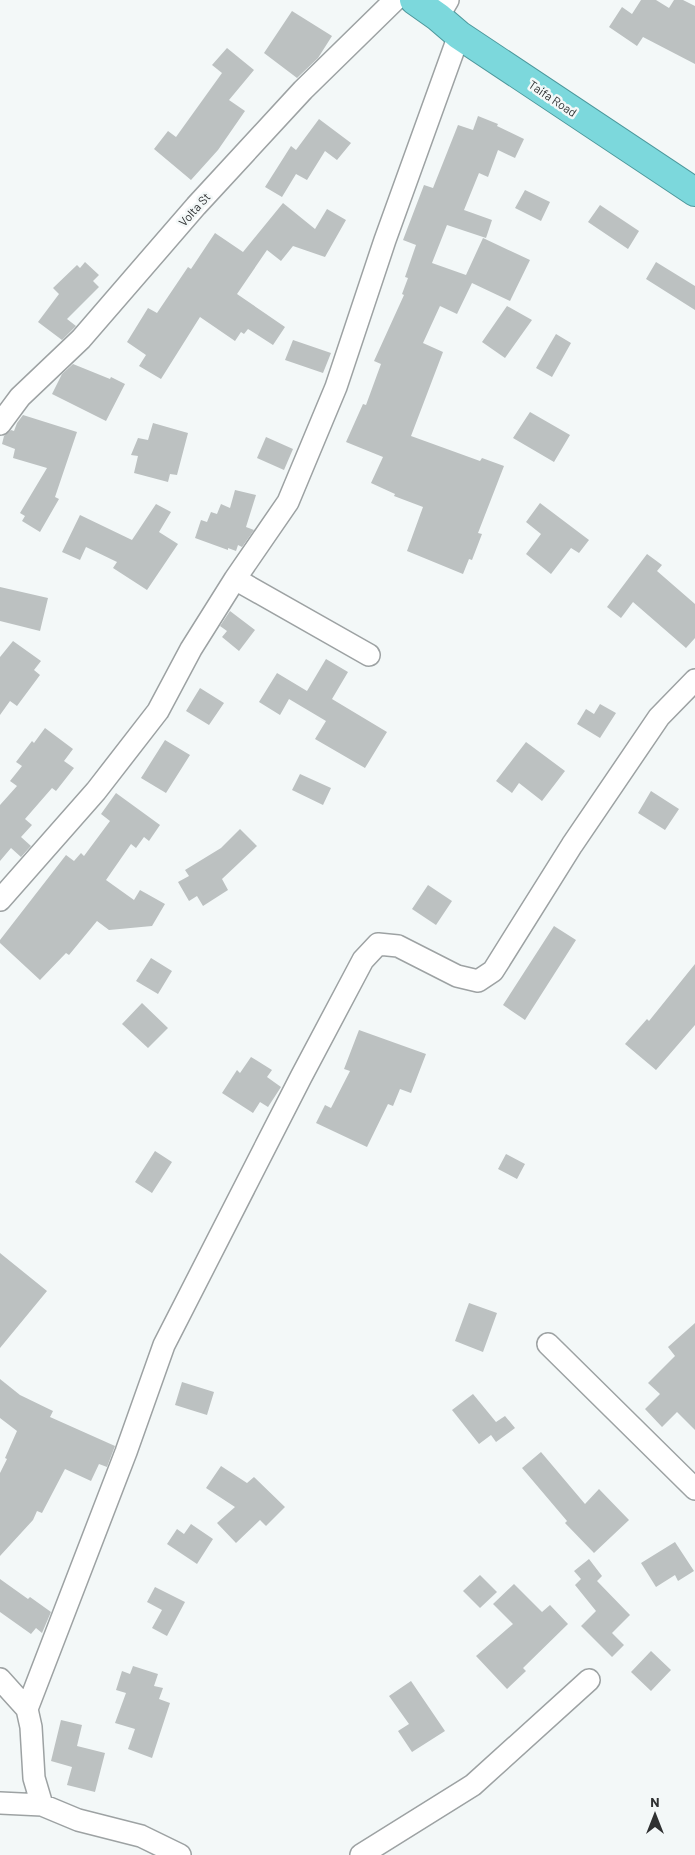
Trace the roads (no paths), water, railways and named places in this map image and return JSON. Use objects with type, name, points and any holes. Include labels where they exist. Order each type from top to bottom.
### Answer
[{"type":"highway","name":"Taifa Road","points":[[414,0],[443,8],[459,36],[695,192]]},
{"type":"street","name":"Volta St","points":[[0,424],[20,398],[81,339],[196,206],[296,98],[395,0]]},
{"type":"street","points":[[0,900],[96,791],[158,711],[191,649],[235,579],[288,502],[336,387],[385,240],[459,36]]},
{"type":"street","points":[[235,579],[369,655]]},
{"type":"street","points":[[27,1709],[126,1452],[164,1345],[363,960],[378,944],[398,946],[457,976],[478,981],[493,970],[572,845],[659,717],[695,680]]},
{"type":"street","points":[[548,1344],[695,1489]]},
{"type":"street","points":[[0,1679],[27,1709],[31,1727],[34,1778],[42,1805]]},
{"type":"street","points":[[360,1855],[473,1785],[589,1680]]},
{"type":"street","points":[[0,1802],[42,1805],[78,1820],[141,1836],[180,1855]]}]
